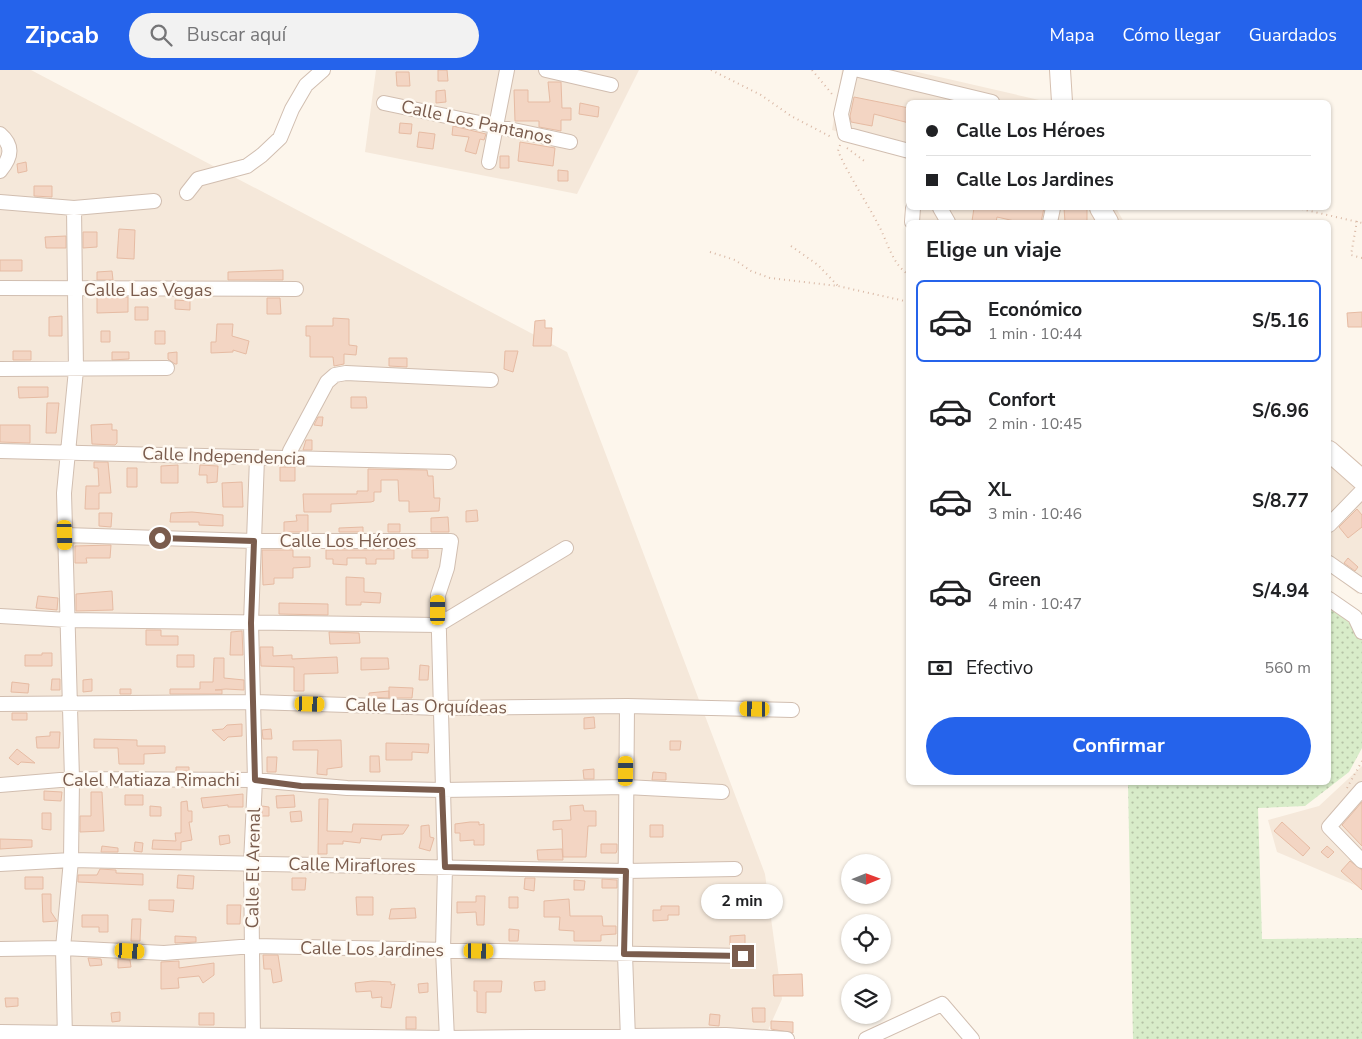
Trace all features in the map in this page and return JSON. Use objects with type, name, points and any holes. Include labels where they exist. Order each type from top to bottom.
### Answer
[{"type":"main road","points":[[1060,70],[1062,100]]},
{"type":"main road","points":[[1331,452],[1362,480]]},
{"type":"street","points":[[187,194],[198,179],[247,166],[274,144],[280,138],[292,109],[306,86],[323,70]]},
{"type":"street","points":[[489,162],[507,70]]},
{"type":"street","points":[[546,70],[611,85]]},
{"type":"street","points":[[851,70],[841,114],[843,138],[906,150]]},
{"type":"street","points":[[859,70],[984,100]]},
{"type":"street","name":"Calle Los Pantanos","points":[[384,103],[570,142]]},
{"type":"street","points":[[0,134],[8,142],[10,151],[8,162],[0,171]]},
{"type":"street","points":[[0,202],[74,208],[154,201]]},
{"type":"street","points":[[65,1036],[64,948],[71,860],[72,779],[64,493],[76,370],[74,208]]},
{"type":"street","name":"Calle Las Vegas","points":[[0,288],[296,290]]},
{"type":"street","points":[[0,369],[167,368]]},
{"type":"street","points":[[289,458],[290,451],[327,382],[335,376],[346,373],[491,380]]},
{"type":"street","name":"Calle Independencia","points":[[0,451],[449,462]]},
{"type":"street","name":"Calle El Arenal","points":[[253,1037],[251,863],[255,780],[251,623],[257,458]]},
{"type":"street","points":[[1331,524],[1362,491]]},
{"type":"street","name":"Calle Los Héroes","points":[[65,535],[254,541],[451,541],[438,595],[438,625]]},
{"type":"street","points":[[0,616],[68,620],[438,625],[566,548]]},
{"type":"street","points":[[1331,564],[1362,586]]},
{"type":"street","points":[[1331,601],[1355,617],[1362,632]]},
{"type":"street","points":[[438,625],[445,867],[443,950],[447,1038]]},
{"type":"street","name":"Calle Las Orquídeas","points":[[0,704],[254,702],[440,708],[627,706],[792,710]]},
{"type":"street","points":[[627,706],[624,954],[628,1037]]},
{"type":"street","name":"Calel Matiaza Rimachi","points":[[0,785],[72,779],[255,780],[301,786],[442,790],[626,787],[722,792]]},
{"type":"street","points":[[1362,789],[1329,826],[1362,861]]},
{"type":"street","name":"Calle Miraflores","points":[[0,864],[71,860],[626,871],[735,869]]},
{"type":"street","name":"Calle Los Jardines","points":[[0,949],[64,948],[164,953],[253,946],[743,956]]},
{"type":"street","points":[[866,1039],[942,1004],[972,1039]]},
{"type":"street","points":[[0,1032],[65,1036],[447,1038],[726,1035],[787,1039]]},
{"type":"path","points":[[711,70],[761,96],[791,116],[843,138],[868,163]]},
{"type":"path","points":[[812,70],[837,100],[841,114]]},
{"type":"path","points":[[843,138],[838,151],[847,172],[880,227],[892,254],[906,271]]},
{"type":"path","points":[[1305,210],[1362,223]]},
{"type":"path","points":[[1357,221],[1351,255],[1362,258]]},
{"type":"path","points":[[791,246],[818,265],[838,286]]},
{"type":"path","points":[[710,252],[735,260],[751,271],[770,278],[838,286],[906,301]]},
{"type":"shaded area","points":[[0,70],[31,70],[567,352],[765,874],[782,999],[764,1039],[0,1039]]},
{"type":"shaded area","points":[[376,70],[639,70],[577,194],[365,152]]},
{"type":"shaded area","points":[[842,70],[909,70],[1039,100],[906,100],[906,158],[872,141],[832,130]]},
{"type":"shaded area","points":[[917,210],[1117,210],[1123,220],[917,220]]},
{"type":"shaded area","points":[[1331,464],[1362,494],[1362,590],[1358,594],[1331,573]]},
{"type":"shaded area","points":[[1362,766],[1362,888],[1277,852],[1268,820],[1319,806]]},
{"type":"green space","points":[[1331,604],[1353,619],[1362,640],[1362,748],[1349,772],[1305,806],[1258,808],[1262,939],[1362,938],[1362,1039],[1133,1039],[1128,785],[1331,785]]},
{"type":"building","points":[[438,70],[447,70],[448,81],[438,81]]},
{"type":"building","points":[[396,72],[409,72],[410,86],[397,86]]},
{"type":"building","points":[[548,82],[561,82],[562,108],[571,108],[571,120],[561,120],[561,131],[539,127],[539,121],[515,121],[514,90],[528,90],[528,102],[550,102]]},
{"type":"building","points":[[445,90],[446,102],[436,103],[436,91]]},
{"type":"building","points":[[854,97],[906,107],[906,122],[874,114],[872,126],[851,122],[850,116]]},
{"type":"building","points":[[580,103],[599,107],[598,117],[579,114]]},
{"type":"building","points":[[400,123],[412,124],[411,134],[399,133]]},
{"type":"building","points":[[453,126],[486,134],[484,140],[480,139],[476,154],[465,151],[469,137],[452,135]]},
{"type":"building","points":[[419,132],[435,134],[433,149],[417,147]]},
{"type":"building","points":[[520,142],[555,148],[553,166],[518,161]]},
{"type":"building","points":[[500,156],[509,156],[509,168],[500,168]]},
{"type":"building","points":[[26,162],[27,171],[18,173],[17,164]]},
{"type":"building","points":[[558,170],[568,171],[568,181],[558,181]]},
{"type":"building","points":[[34,186],[52,186],[52,197],[34,196]]},
{"type":"building","points":[[974,210],[1044,210],[1041,220],[1010,220],[997,217],[996,220],[972,220]]},
{"type":"building","points":[[1064,210],[1087,210],[1087,220],[1065,220]]},
{"type":"building","points":[[119,229],[135,230],[134,259],[117,258]]},
{"type":"building","points":[[83,232],[97,232],[97,247],[83,248]]},
{"type":"building","points":[[66,236],[66,248],[46,248],[45,237]]},
{"type":"building","points":[[0,260],[22,260],[22,271],[0,271]]},
{"type":"building","points":[[283,270],[283,280],[228,280],[228,272]]},
{"type":"building","points":[[112,271],[113,280],[97,280],[97,272]]},
{"type":"building","points":[[97,297],[128,297],[128,312],[97,313]]},
{"type":"building","points":[[267,298],[280,298],[281,314],[267,314]]},
{"type":"building","points":[[175,300],[190,301],[190,310],[175,309]]},
{"type":"building","points":[[135,307],[148,307],[148,320],[135,320]]},
{"type":"building","points":[[1362,312],[1362,327],[1348,327],[1347,313]]},
{"type":"building","points":[[62,316],[62,336],[49,336],[49,317]]},
{"type":"building","points":[[333,318],[349,319],[349,345],[357,346],[356,355],[344,354],[344,364],[334,366],[333,357],[310,357],[310,336],[306,336],[306,326],[333,326]]},
{"type":"building","points":[[545,320],[545,328],[552,328],[551,346],[533,346],[535,321]]},
{"type":"building","points":[[217,324],[233,324],[232,336],[249,341],[246,354],[233,350],[233,352],[211,353],[211,342],[216,342]]},
{"type":"building","points":[[101,331],[110,331],[110,342],[101,342]]},
{"type":"building","points":[[155,331],[165,331],[165,344],[155,344]]},
{"type":"building","points":[[13,351],[31,351],[31,360],[13,360]]},
{"type":"building","points":[[505,351],[518,351],[513,372],[504,369]]},
{"type":"building","points":[[112,352],[129,352],[129,359],[112,360]]},
{"type":"building","points":[[177,352],[177,364],[175,364],[168,359],[168,353]]},
{"type":"building","points":[[389,358],[407,358],[407,367],[389,366]]},
{"type":"building","points":[[18,387],[48,387],[48,397],[19,398]]},
{"type":"building","points":[[351,397],[366,397],[367,408],[351,408]]},
{"type":"building","points":[[47,403],[59,403],[56,433],[46,433]]},
{"type":"building","points":[[318,417],[323,417],[322,426],[314,425]]},
{"type":"building","points":[[112,424],[112,430],[117,430],[117,443],[115,445],[92,444],[91,425]]},
{"type":"building","points":[[0,425],[30,425],[30,443],[0,442]]},
{"type":"building","points":[[306,440],[312,440],[312,450],[303,450]]},
{"type":"building","points":[[94,462],[108,462],[111,493],[99,493],[99,509],[85,509],[86,486],[99,486],[98,468],[94,468]]},
{"type":"building","points":[[178,465],[178,483],[161,483],[161,466]]},
{"type":"building","points":[[200,465],[218,466],[217,482],[207,483],[207,475],[199,475]]},
{"type":"building","points":[[280,467],[295,467],[295,481],[280,481]]},
{"type":"building","points":[[127,468],[137,468],[137,487],[127,487]]},
{"type":"building","points":[[368,469],[427,470],[428,476],[433,476],[434,498],[440,498],[439,511],[409,512],[409,501],[399,501],[398,480],[381,480],[381,492],[374,492],[374,501],[331,504],[331,512],[304,512],[303,494],[357,494],[357,491],[368,491]]},
{"type":"building","points":[[242,482],[243,507],[223,507],[222,483]]},
{"type":"building","points":[[1357,509],[1362,515],[1362,527],[1348,538],[1339,527]]},
{"type":"building","points":[[477,510],[478,521],[466,522],[466,511]]},
{"type":"building","points":[[192,512],[223,515],[223,526],[199,525],[199,522],[170,522],[171,513]]},
{"type":"building","points":[[99,513],[112,513],[111,527],[99,526]]},
{"type":"building","points":[[296,515],[308,515],[308,532],[284,532],[284,522],[297,521]]},
{"type":"building","points":[[448,517],[449,532],[431,532],[431,518]]},
{"type":"building","points":[[388,524],[400,524],[400,532],[388,532]]},
{"type":"building","points":[[363,527],[363,532],[339,532],[339,528]]},
{"type":"building","points":[[111,545],[110,558],[86,558],[87,563],[75,563],[75,546]]},
{"type":"building","points":[[262,550],[293,550],[293,557],[310,557],[310,567],[293,568],[293,578],[274,578],[274,584],[263,585]]},
{"type":"building","points":[[326,550],[394,550],[394,559],[376,559],[376,564],[366,564],[366,558],[347,558],[347,565],[333,564],[333,559],[326,559]]},
{"type":"building","points":[[412,550],[428,550],[428,558],[412,558]]},
{"type":"building","points":[[1348,558],[1358,567],[1355,571],[1344,563]]},
{"type":"building","points":[[346,577],[364,578],[364,592],[381,593],[380,603],[361,602],[361,605],[346,605]]},
{"type":"building","points":[[112,591],[113,610],[76,611],[76,594]]},
{"type":"building","points":[[38,596],[58,598],[57,610],[36,608]]},
{"type":"building","points":[[279,603],[328,604],[328,615],[279,614]]},
{"type":"building","points":[[146,630],[161,630],[161,636],[178,636],[178,645],[146,645]]},
{"type":"building","points":[[242,631],[243,655],[230,655],[231,632]]},
{"type":"building","points":[[329,632],[359,633],[360,643],[330,644]]},
{"type":"building","points":[[260,647],[273,647],[273,656],[292,655],[292,659],[337,657],[338,673],[304,674],[304,691],[294,691],[294,667],[261,666]]},
{"type":"building","points":[[42,653],[52,653],[52,666],[25,666],[25,655],[42,655]]},
{"type":"building","points":[[177,655],[194,655],[194,667],[177,667]]},
{"type":"building","points":[[214,658],[224,658],[224,678],[244,680],[244,690],[226,689],[215,690],[222,690],[222,694],[170,694],[170,689],[200,689],[200,682],[213,682]]},
{"type":"building","points":[[361,658],[388,658],[389,669],[361,670]]},
{"type":"building","points":[[420,665],[429,666],[428,680],[419,680]]},
{"type":"building","points":[[52,679],[60,679],[60,690],[51,690]]},
{"type":"building","points":[[92,679],[92,691],[83,692],[83,680]]},
{"type":"building","points":[[12,682],[29,684],[28,693],[11,692]]},
{"type":"building","points":[[389,687],[413,688],[412,698],[389,698]]},
{"type":"building","points":[[120,689],[131,689],[131,694],[120,694]]},
{"type":"building","points":[[389,691],[389,698],[369,697],[369,693]]},
{"type":"building","points":[[12,713],[27,713],[27,720],[12,720]]},
{"type":"building","points":[[594,717],[595,728],[584,729],[584,718]]},
{"type":"building","points":[[242,724],[242,736],[228,737],[224,741],[212,730],[223,729],[227,725]]},
{"type":"building","points":[[271,729],[272,739],[263,739],[262,730]]},
{"type":"building","points":[[50,732],[60,732],[59,748],[37,748],[36,737],[50,736]]},
{"type":"building","points":[[94,739],[137,740],[137,746],[165,746],[165,753],[144,754],[144,764],[119,764],[118,748],[94,748]]},
{"type":"building","points":[[341,740],[342,767],[327,769],[327,775],[317,774],[318,750],[293,750],[293,741]]},
{"type":"building","points":[[670,741],[681,741],[680,750],[670,750]]},
{"type":"building","points":[[386,743],[429,744],[428,753],[412,752],[412,760],[386,760]]},
{"type":"building","points":[[17,749],[35,763],[21,762],[18,765],[9,758]]},
{"type":"building","points":[[370,756],[379,756],[380,772],[370,772]]},
{"type":"building","points":[[267,757],[277,757],[276,772],[267,772]]},
{"type":"building","points":[[176,767],[189,767],[189,771],[176,771]]},
{"type":"building","points":[[594,769],[594,779],[584,779],[583,770]]},
{"type":"building","points":[[653,772],[666,773],[666,780],[652,780]]},
{"type":"building","points":[[44,791],[62,792],[61,801],[44,800]]},
{"type":"building","points":[[91,792],[102,792],[104,831],[80,832],[80,816],[91,816]]},
{"type":"building","points":[[243,794],[243,807],[228,807],[228,805],[203,808],[201,798]]},
{"type":"building","points":[[125,795],[143,795],[143,805],[125,805]]},
{"type":"building","points":[[294,795],[295,807],[277,808],[276,796]]},
{"type":"building","points":[[319,799],[328,799],[327,831],[352,832],[353,824],[409,825],[403,834],[382,835],[381,840],[361,838],[360,843],[343,841],[343,844],[327,844],[327,854],[318,854]]},
{"type":"building","points":[[187,801],[188,811],[192,811],[192,822],[189,822],[192,840],[181,842],[181,850],[152,849],[153,840],[176,841],[175,833],[181,833],[181,802]]},
{"type":"building","points":[[1362,802],[1362,846],[1342,825]]},
{"type":"building","points":[[583,805],[584,811],[596,811],[596,826],[588,826],[586,857],[563,857],[562,829],[553,830],[553,821],[571,820],[570,806]]},
{"type":"building","points":[[150,806],[161,807],[161,816],[150,816]]},
{"type":"building","points":[[262,806],[269,807],[269,816],[262,816]]},
{"type":"building","points":[[301,811],[302,821],[291,822],[290,812]]},
{"type":"building","points":[[42,813],[51,813],[51,830],[42,829]]},
{"type":"building","points":[[479,822],[479,825],[484,824],[484,845],[474,845],[474,840],[460,841],[460,833],[455,833],[455,824]]},
{"type":"building","points":[[1282,822],[1310,848],[1303,856],[1274,831]]},
{"type":"building","points":[[429,825],[430,837],[434,838],[430,851],[419,848],[421,826]]},
{"type":"building","points":[[650,825],[663,825],[663,837],[650,837]]},
{"type":"building","points":[[229,835],[230,843],[220,845],[219,836]]},
{"type":"building","points":[[0,839],[32,840],[32,847],[0,849]]},
{"type":"building","points":[[135,842],[143,843],[142,852],[134,851]]},
{"type":"building","points":[[601,844],[617,844],[616,853],[601,853]]},
{"type":"building","points":[[102,846],[118,848],[118,852],[101,852]]},
{"type":"building","points":[[1327,846],[1334,852],[1328,858],[1321,852]]},
{"type":"building","points":[[562,849],[563,860],[538,860],[537,850]]},
{"type":"building","points":[[1350,861],[1362,870],[1362,890],[1341,871]]},
{"type":"building","points":[[100,869],[116,870],[116,873],[143,874],[143,885],[78,882],[78,875],[97,875]]},
{"type":"building","points":[[178,875],[194,876],[193,889],[177,888]]},
{"type":"building","points":[[25,877],[43,877],[43,889],[25,889]]},
{"type":"building","points":[[292,878],[306,878],[305,890],[292,890]]},
{"type":"building","points":[[525,878],[535,878],[534,891],[524,889]]},
{"type":"building","points":[[602,879],[617,880],[617,888],[602,888]]},
{"type":"building","points":[[574,880],[585,881],[584,890],[574,890]]},
{"type":"building","points":[[42,894],[51,894],[51,912],[57,921],[43,922]]},
{"type":"building","points":[[476,896],[485,896],[484,925],[477,925],[476,912],[457,913],[457,902],[476,902]]},
{"type":"building","points":[[356,897],[373,897],[373,915],[357,915]]},
{"type":"building","points":[[509,897],[518,897],[518,908],[509,908]]},
{"type":"building","points":[[569,899],[570,916],[602,916],[603,926],[616,926],[616,934],[601,935],[601,941],[574,941],[574,931],[559,930],[560,917],[544,917],[544,901]]},
{"type":"building","points":[[149,900],[174,900],[173,912],[149,910]]},
{"type":"building","points":[[227,905],[241,905],[240,924],[227,924]]},
{"type":"building","points":[[661,906],[679,906],[679,915],[668,915],[668,920],[653,921],[653,910],[661,910]]},
{"type":"building","points":[[415,908],[416,918],[389,919],[391,909]]},
{"type":"building","points":[[82,915],[108,915],[108,932],[99,932],[99,927],[82,927]]},
{"type":"building","points":[[132,919],[141,919],[140,941],[131,941]]},
{"type":"building","points":[[509,929],[519,930],[518,941],[509,941]]},
{"type":"building","points":[[745,935],[745,944],[730,945],[730,936]]},
{"type":"building","points":[[175,936],[196,937],[196,942],[175,943]]},
{"type":"building","points":[[263,955],[278,955],[282,981],[273,983],[271,969],[264,969]]},
{"type":"building","points":[[88,958],[101,959],[102,965],[90,966]]},
{"type":"building","points":[[118,959],[130,960],[131,967],[118,968]]},
{"type":"building","points":[[179,961],[179,968],[214,963],[214,975],[203,983],[199,976],[178,978],[179,988],[161,989],[161,962]]},
{"type":"building","points":[[802,974],[803,996],[774,996],[773,975]]},
{"type":"building","points":[[372,981],[391,982],[391,985],[395,984],[391,1008],[381,1007],[382,997],[372,998],[371,991],[356,992],[355,983]]},
{"type":"building","points":[[474,981],[502,981],[501,992],[486,992],[486,1013],[477,1012],[477,991],[474,991]]},
{"type":"building","points":[[545,981],[545,990],[535,991],[534,982]]},
{"type":"building","points":[[428,983],[428,992],[419,993],[418,984]]},
{"type":"building","points":[[5,998],[18,998],[18,1006],[6,1007]]},
{"type":"building","points":[[752,1008],[765,1008],[765,1022],[753,1022]]},
{"type":"building","points":[[120,1012],[120,1021],[112,1022],[111,1013]]},
{"type":"building","points":[[199,1013],[214,1013],[214,1025],[199,1025]]},
{"type":"building","points":[[710,1014],[720,1015],[719,1026],[709,1025]]},
{"type":"building","points":[[406,1017],[416,1017],[416,1029],[406,1029]]},
{"type":"building","points":[[771,1021],[793,1022],[793,1033],[771,1029]]},
{"type":"route","points":[[160,538],[254,541],[251,623],[255,780],[301,786],[442,790],[445,867],[626,871],[624,954],[743,956]]}]
